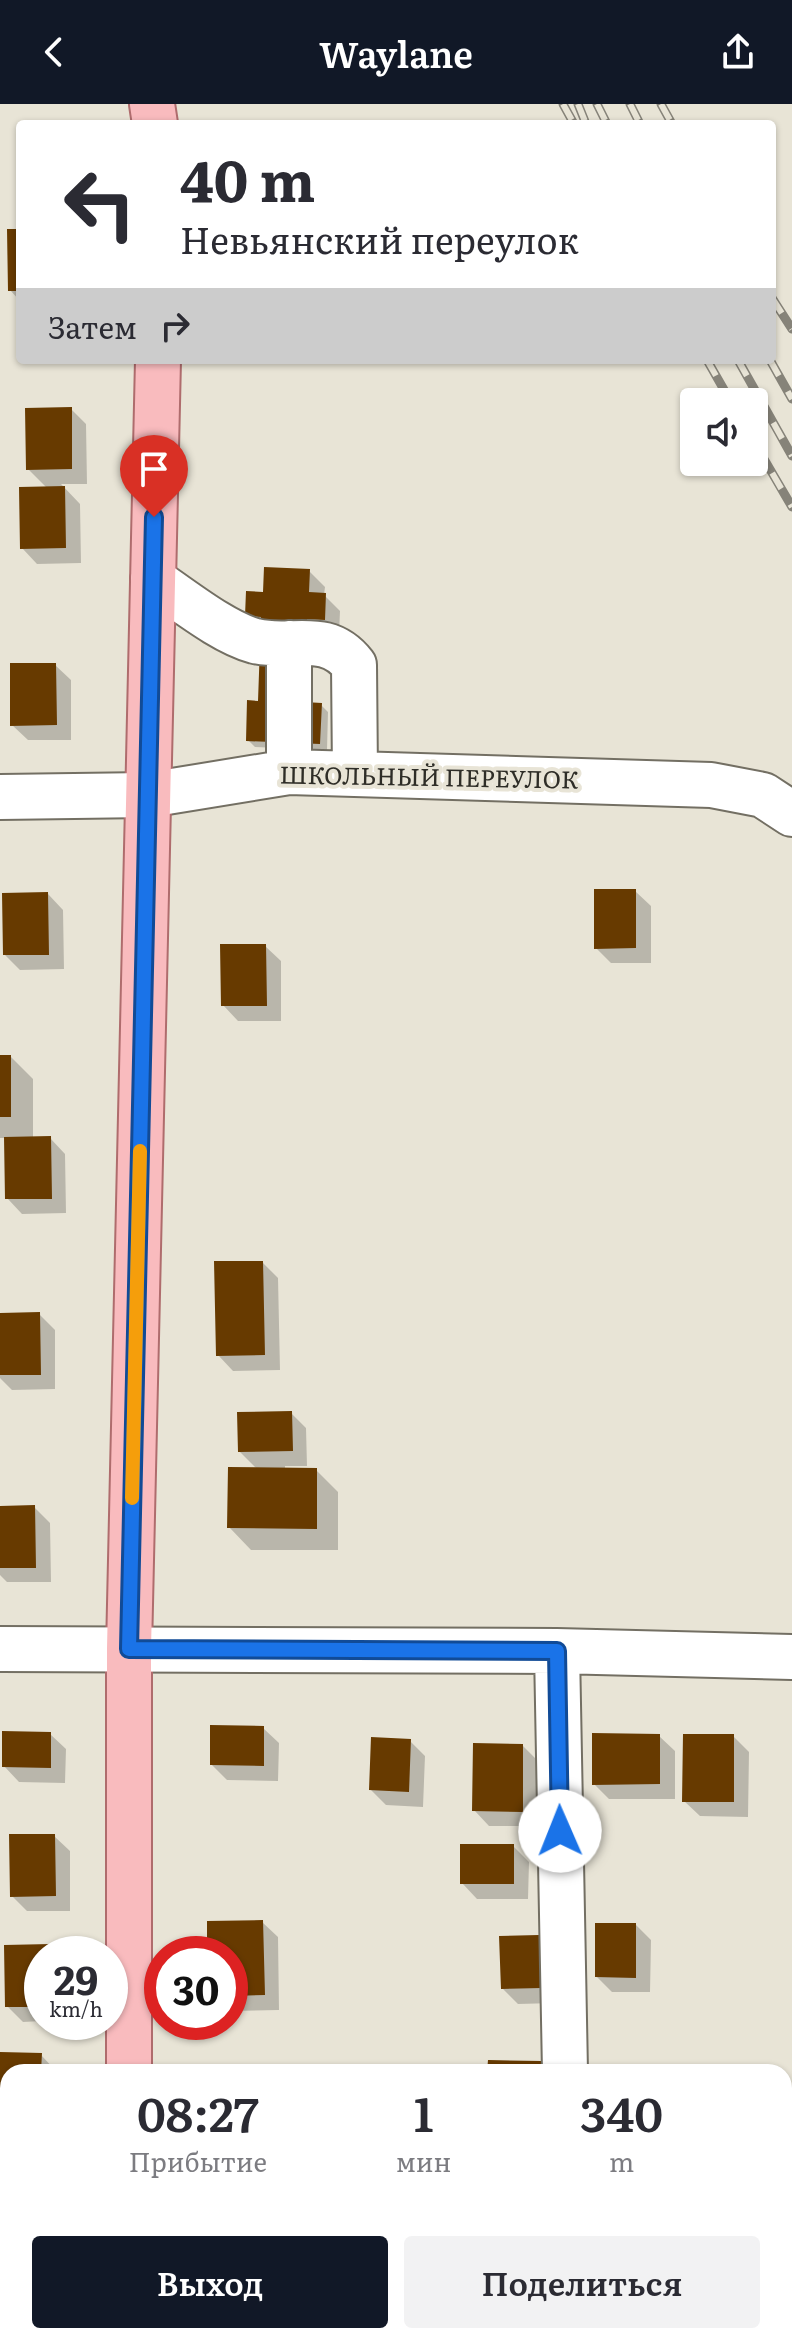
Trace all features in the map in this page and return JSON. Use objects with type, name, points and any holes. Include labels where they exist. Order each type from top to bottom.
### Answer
[{"type":"main road","points":[[129,2064],[129,1649],[158,364]]},
{"type":"street","points":[[153,580],[237,634],[257,641],[328,645],[344,653],[354,665],[355,773]]},
{"type":"street","points":[[289,643],[289,772]]},
{"type":"street","name":"ШКОЛЬНЫЙ ПЕРЕУЛОК","points":[[0,797],[148,795],[289,772],[711,785],[777,804]]},
{"type":"street","points":[[0,1649],[557,1651],[792,1657]]},
{"type":"street","points":[[557,1651],[565,2064]]},
{"type":"building","points":[[7,229],[16,229],[16,291],[8,291]]},
{"type":"building","points":[[72,407],[72,469],[26,470],[25,408]]},
{"type":"building","points":[[65,486],[66,548],[20,549],[19,487]]},
{"type":"building","points":[[264,567],[310,569],[309,592],[326,593],[325,620],[307,619],[304,702],[322,703],[320,744],[246,741],[247,700],[258,701],[261,617],[245,616],[246,591],[263,592]]},
{"type":"building","points":[[10,663],[56,663],[57,725],[10,726]]},
{"type":"building","points":[[594,889],[636,889],[636,948],[594,949]]},
{"type":"building","points":[[48,892],[49,955],[3,955],[2,893]]},
{"type":"building","points":[[220,944],[266,944],[267,1006],[221,1006]]},
{"type":"building","points":[[0,1055],[11,1055],[11,1117],[0,1117]]},
{"type":"building","points":[[51,1136],[52,1199],[5,1199],[4,1137]]},
{"type":"building","points":[[214,1261],[263,1261],[265,1355],[216,1356]]},
{"type":"building","points":[[40,1312],[41,1375],[0,1375],[0,1313]]},
{"type":"building","points":[[292,1411],[293,1451],[238,1452],[237,1412]]},
{"type":"building","points":[[228,1467],[317,1468],[317,1529],[227,1528]]},
{"type":"building","points":[[35,1505],[36,1568],[0,1568],[0,1506]]},
{"type":"building","points":[[210,1725],[264,1726],[264,1766],[210,1765]]},
{"type":"building","points":[[2,1731],[51,1732],[51,1768],[2,1767]]},
{"type":"building","points":[[592,1733],[660,1734],[660,1784],[592,1785]]},
{"type":"building","points":[[683,1734],[734,1734],[734,1802],[682,1802]]},
{"type":"building","points":[[371,1737],[411,1739],[409,1792],[369,1790]]},
{"type":"building","points":[[473,1743],[523,1744],[523,1812],[472,1811]]},
{"type":"building","points":[[9,1834],[55,1834],[56,1896],[10,1897]]},
{"type":"building","points":[[460,1844],[514,1844],[514,1884],[460,1884]]},
{"type":"building","points":[[263,1920],[265,1995],[248,1995],[248,1936],[207,1936],[207,1921]]},
{"type":"building","points":[[595,1923],[636,1923],[636,1978],[595,1977]]},
{"type":"building","points":[[539,1935],[541,1988],[501,1989],[499,1936]]},
{"type":"building","points":[[4,1945],[24,1945],[24,2007],[5,2007]]},
{"type":"building","points":[[0,2052],[42,2053],[41,2064],[0,2064]]},
{"type":"building","points":[[488,2060],[541,2061],[541,2064],[488,2064]]},
{"type":"railway","points":[[563,104],[572,120]]},
{"type":"railway","points":[[578,104],[584,120]]},
{"type":"railway","points":[[597,104],[605,120]]},
{"type":"railway","points":[[630,104],[638,120]]},
{"type":"railway","points":[[661,104],[670,120]]},
{"type":"railway","points":[[776,304],[792,329]]},
{"type":"railway","points":[[709,364],[723,388]]},
{"type":"railway","points":[[740,364],[792,456]]},
{"type":"railway","points":[[772,364],[792,399]]},
{"type":"railway","points":[[768,466],[792,507]]},
{"type":"slow traffic","points":[[132,1498],[140,1151]]},
{"type":"route","points":[[154,517],[129,1649],[557,1651],[560,1831]]}]
